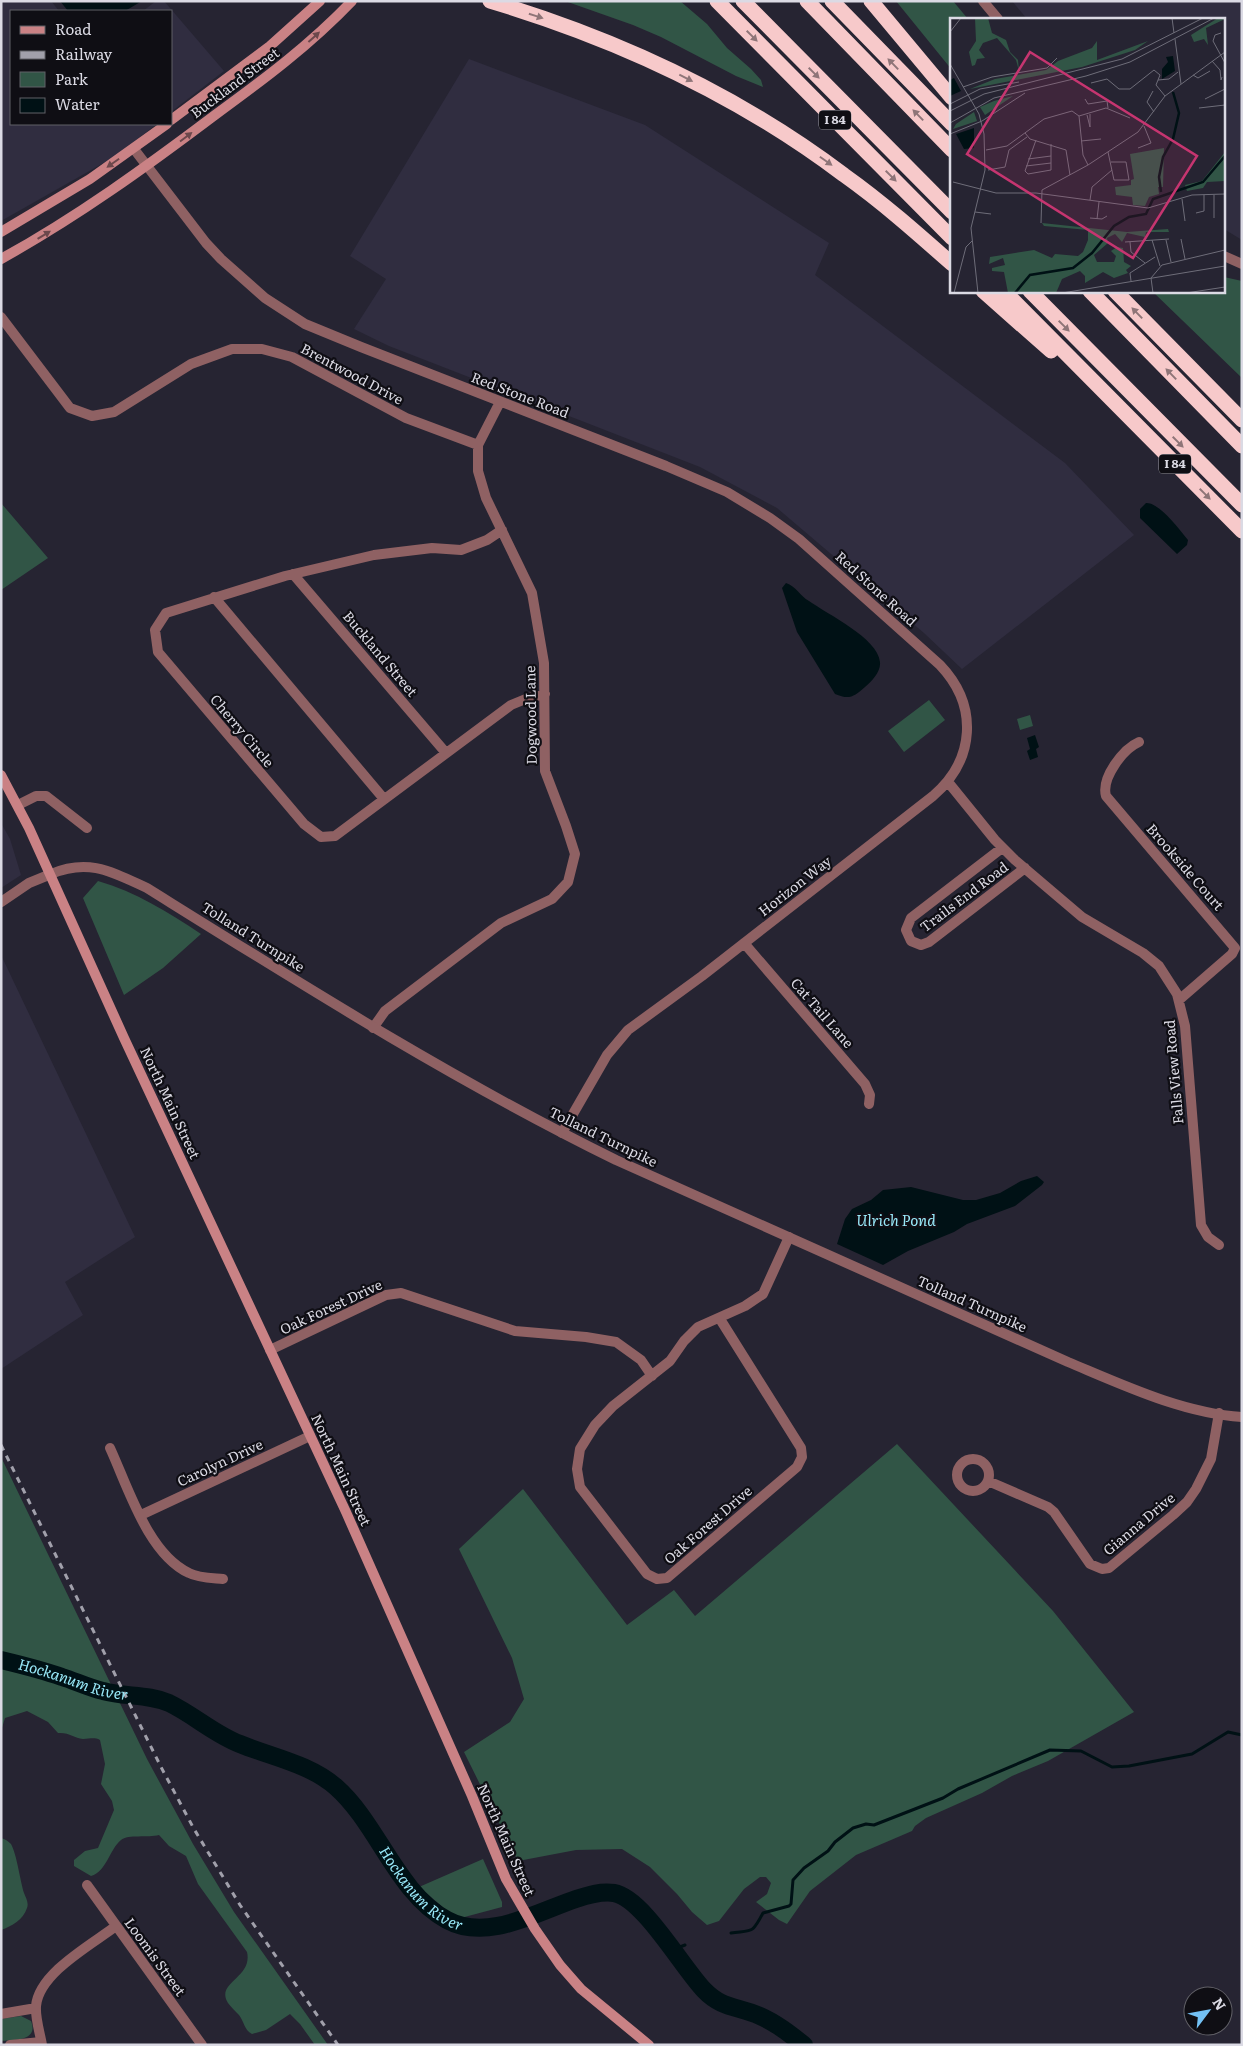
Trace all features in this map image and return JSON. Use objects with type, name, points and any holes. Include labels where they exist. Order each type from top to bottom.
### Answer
[{"type":"highway","points":[[490,1],[570,27],[620,47],[678,74],[739,106],[793,139],[845,175],[950,262]]},
{"type":"highway","name":"I 84","points":[[717,1],[950,236]]},
{"type":"highway","points":[[743,1],[950,210]]},
{"type":"highway","points":[[807,1],[950,148]]},
{"type":"highway","points":[[832,1],[950,122]]},
{"type":"highway","points":[[871,1],[950,96]]},
{"type":"highway","points":[[984,292],[1028,332],[1109,397]]},
{"type":"highway","name":"I 84","points":[[1005,292],[1242,531]]},
{"type":"highway","points":[[1031,292],[1242,505]]},
{"type":"highway","points":[[1091,292],[1242,446]]},
{"type":"highway","points":[[1116,292],[1242,420]]},
{"type":"main road","name":"Buckland Street","points":[[172,119],[270,46],[320,1]]},
{"type":"main road","name":"Buckland Street","points":[[1,259],[68,220],[147,166],[290,58],[352,1]]},
{"type":"main road","points":[[1,232],[56,201],[134,149],[165,125]]},
{"type":"main road","points":[[1,775],[18,805],[51,874]]},
{"type":"main road","name":"North Main Street","points":[[51,874],[124,1038],[310,1436],[460,1769],[506,1878],[520,1905],[560,1965],[581,1989],[649,2045]]},
{"type":"street","points":[[983,1],[997,18]]},
{"type":"street","name":"Red Stone Road","points":[[134,149],[192,227],[221,259],[265,298],[305,324],[666,466],[735,497],[770,518],[816,553],[918,646]]},
{"type":"street","points":[[1226,257],[1242,264]]},
{"type":"street","name":"Brentwood Drive","points":[[1,317],[70,408],[92,416],[114,412],[191,364],[232,349],[262,349],[292,357],[406,418],[478,445]]},
{"type":"street","name":"Dogwood Lane","points":[[373,1028],[385,1011],[501,923],[552,899],[568,882],[575,854],[545,771],[543,655],[532,593],[486,498],[478,471],[478,445],[500,402]]},
{"type":"street","name":"Cherry Circle","points":[[502,530],[487,540],[462,550],[432,548],[374,555],[293,574],[166,613],[155,630],[158,652],[304,824],[321,837],[335,836],[511,705],[544,694]]},
{"type":"street","name":"Buckland Street","points":[[293,574],[446,753]]},
{"type":"street","points":[[214,597],[384,799]]},
{"type":"street","name":"Horizon Way","points":[[562,1133],[607,1055],[636,1024],[744,943],[933,796],[948,782],[957,768],[965,747],[968,728],[965,708],[960,694],[950,677],[918,646]]},
{"type":"street","name":"Brookside Court","points":[[1139,742],[1128,748],[1119,759],[1107,782],[1106,796],[1231,941],[1235,949],[1232,954],[1179,1000]]},
{"type":"street","name":"Falls View Road","points":[[948,782],[1002,848],[1082,917],[1143,953],[1156,963],[1168,977],[1179,1000],[1185,1030],[1200,1225],[1208,1237],[1219,1245]]},
{"type":"street","points":[[18,805],[36,796],[46,796],[87,828]]},
{"type":"street","name":"Trails End Road","points":[[1002,848],[911,918],[906,929],[910,940],[918,944],[930,942],[1025,868]]},
{"type":"street","name":"Tolland Turnpike","points":[[1,902],[29,883],[67,867],[91,866],[117,874],[147,888],[373,1028],[562,1133],[616,1160],[1139,1392],[1187,1407],[1242,1417]]},
{"type":"street","name":"Cat Tail Lane","points":[[744,943],[865,1084],[870,1095],[869,1104]]},
{"type":"street","name":"Oak Forest Drive","points":[[720,1319],[801,1448],[802,1457],[797,1467],[667,1578],[657,1579],[647,1574],[580,1487],[577,1469],[580,1449],[595,1425],[613,1406],[670,1361],[684,1341],[698,1328],[745,1306],[763,1294],[789,1238]]},
{"type":"street","name":"Oak Forest Drive","points":[[270,1350],[386,1295],[401,1293],[515,1331],[586,1337],[616,1342],[640,1360],[652,1376]]},
{"type":"street","name":"Gianna Drive","points":[[988,1481],[1048,1507],[1054,1512],[1090,1564],[1102,1569],[1109,1568],[1187,1502],[1196,1489],[1211,1459],[1219,1413]]},
{"type":"street","name":"Carolyn Drive","points":[[140,1516],[310,1436]]},
{"type":"street","points":[[110,1448],[140,1516],[154,1541],[170,1560],[190,1574],[223,1579]]},
{"type":"street","name":"Loomis Street","points":[[87,1885],[202,2045]]},
{"type":"street","points":[[10,2045],[42,2043],[36,2008],[39,1994],[48,1980],[62,1966],[116,1926]]},
{"type":"street","points":[[1,2014],[36,2008]]},
{"type":"shaded area","points":[[1,1],[51,1],[58,10],[10,10],[10,125],[156,125],[114,157],[1,221]]},
{"type":"shaded area","points":[[156,1],[164,1],[172,10],[144,10]]},
{"type":"shaded area","points":[[1012,1],[1242,1],[1242,240],[1226,230],[1226,18],[1026,18]]},
{"type":"shaded area","points":[[172,10],[224,71],[172,111]]},
{"type":"shaded area","points":[[469,59],[645,125],[829,243],[815,275],[1065,463],[1134,535],[962,669],[924,633],[777,508],[700,467],[389,346],[354,329],[386,279],[350,256]]},
{"type":"shaded area","points":[[1,823],[10,839],[21,875],[1,888]]},
{"type":"shaded area","points":[[1,955],[135,1237],[65,1282],[83,1315],[1,1369]]},
{"type":"green space","points":[[565,1],[680,1],[707,24],[727,48],[751,69],[761,80],[763,87],[736,76],[661,37]]},
{"type":"green space","points":[[896,1],[953,1],[967,18],[950,18],[950,68]]},
{"type":"green space","points":[[1226,277],[1242,281],[1242,378],[1153,292],[1226,292]]},
{"type":"green space","points":[[1,503],[48,558],[1,590]]},
{"type":"green space","points":[[929,700],[945,720],[904,752],[888,731]]},
{"type":"green space","points":[[1030,715],[1033,726],[1020,730],[1017,719]]},
{"type":"green space","points":[[98,881],[151,903],[201,934],[163,968],[124,995],[83,898]]},
{"type":"green space","points":[[897,1444],[1053,1611],[1134,1712],[1048,1761],[1012,1776],[982,1793],[926,1818],[915,1826],[912,1831],[856,1855],[810,1891],[787,1924],[756,1902],[767,1894],[771,1883],[766,1877],[760,1877],[744,1889],[719,1921],[707,1925],[692,1912],[650,1867],[622,1849],[576,1850],[518,1861],[464,1752],[510,1722],[524,1699],[512,1658],[459,1549],[523,1489],[627,1625],[674,1590],[695,1616]]},
{"type":"green space","points":[[1,1457],[147,1759],[193,1844],[234,1912],[328,2045],[315,2045],[300,2024],[290,2014],[266,2030],[252,2034],[247,2030],[225,1996],[230,1984],[245,1968],[247,1952],[198,1884],[186,1856],[169,1846],[159,1835],[124,1838],[117,1844],[101,1870],[91,1876],[74,1866],[74,1860],[85,1851],[98,1848],[114,1810],[112,1801],[101,1784],[105,1764],[100,1740],[77,1738],[65,1733],[58,1733],[48,1722],[27,1711],[5,1718],[1,1731]]},
{"type":"green space","points":[[1,1838],[11,1844],[28,1904],[20,1919],[1,1930]]},
{"type":"green space","points":[[483,1859],[502,1902],[502,1907],[457,1919],[419,1887]]},
{"type":"green space","points":[[21,2016],[31,2021],[32,2032],[24,2038],[1,2041],[1,2019]]},
{"type":"water","points":[[60,1],[142,1],[127,10],[67,10]]},
{"type":"water","points":[[1146,503],[1157,507],[1163,512],[1188,540],[1187,545],[1177,554],[1140,518],[1140,509]]},
{"type":"water","points":[[786,583],[793,586],[806,599],[850,627],[871,644],[877,653],[880,662],[878,673],[858,693],[848,697],[835,694],[797,632],[782,588]]},
{"type":"water","points":[[1035,735],[1039,747],[1036,749],[1038,757],[1030,760],[1027,751],[1030,749],[1027,738]]},
{"type":"water","name":"Ulrich Pond","points":[[1037,1176],[1044,1182],[1042,1185],[1015,1206],[967,1224],[954,1232],[908,1251],[883,1265],[837,1244],[845,1219],[852,1209],[871,1200],[883,1190],[911,1187],[963,1200],[976,1200],[1000,1193],[1021,1181]]},
{"type":"waterway","name":"Hockanum River","points":[[1,1660],[47,1672],[98,1690],[161,1700],[187,1713],[231,1740],[315,1772],[336,1787],[351,1802],[414,1893],[447,1920],[462,1926],[479,1928],[512,1923],[576,1899],[595,1894],[614,1893],[625,1898],[649,1920],[704,1990],[717,2001],[766,2019],[804,2045]]},
{"type":"waterway","points":[[731,1933],[751,1930],[763,1913],[789,1906],[791,1904],[793,1880],[804,1868],[828,1851],[835,1842],[853,1828],[866,1824],[874,1825],[943,1798],[958,1789],[1050,1750],[1081,1751],[1112,1767],[1129,1766],[1192,1754],[1228,1732],[1242,1735]]},
{"type":"waterway","points":[[672,1950],[685,1945]]},
{"type":"railway","points":[[1,1445],[161,1767],[194,1829],[240,1905],[338,2045]]}]
